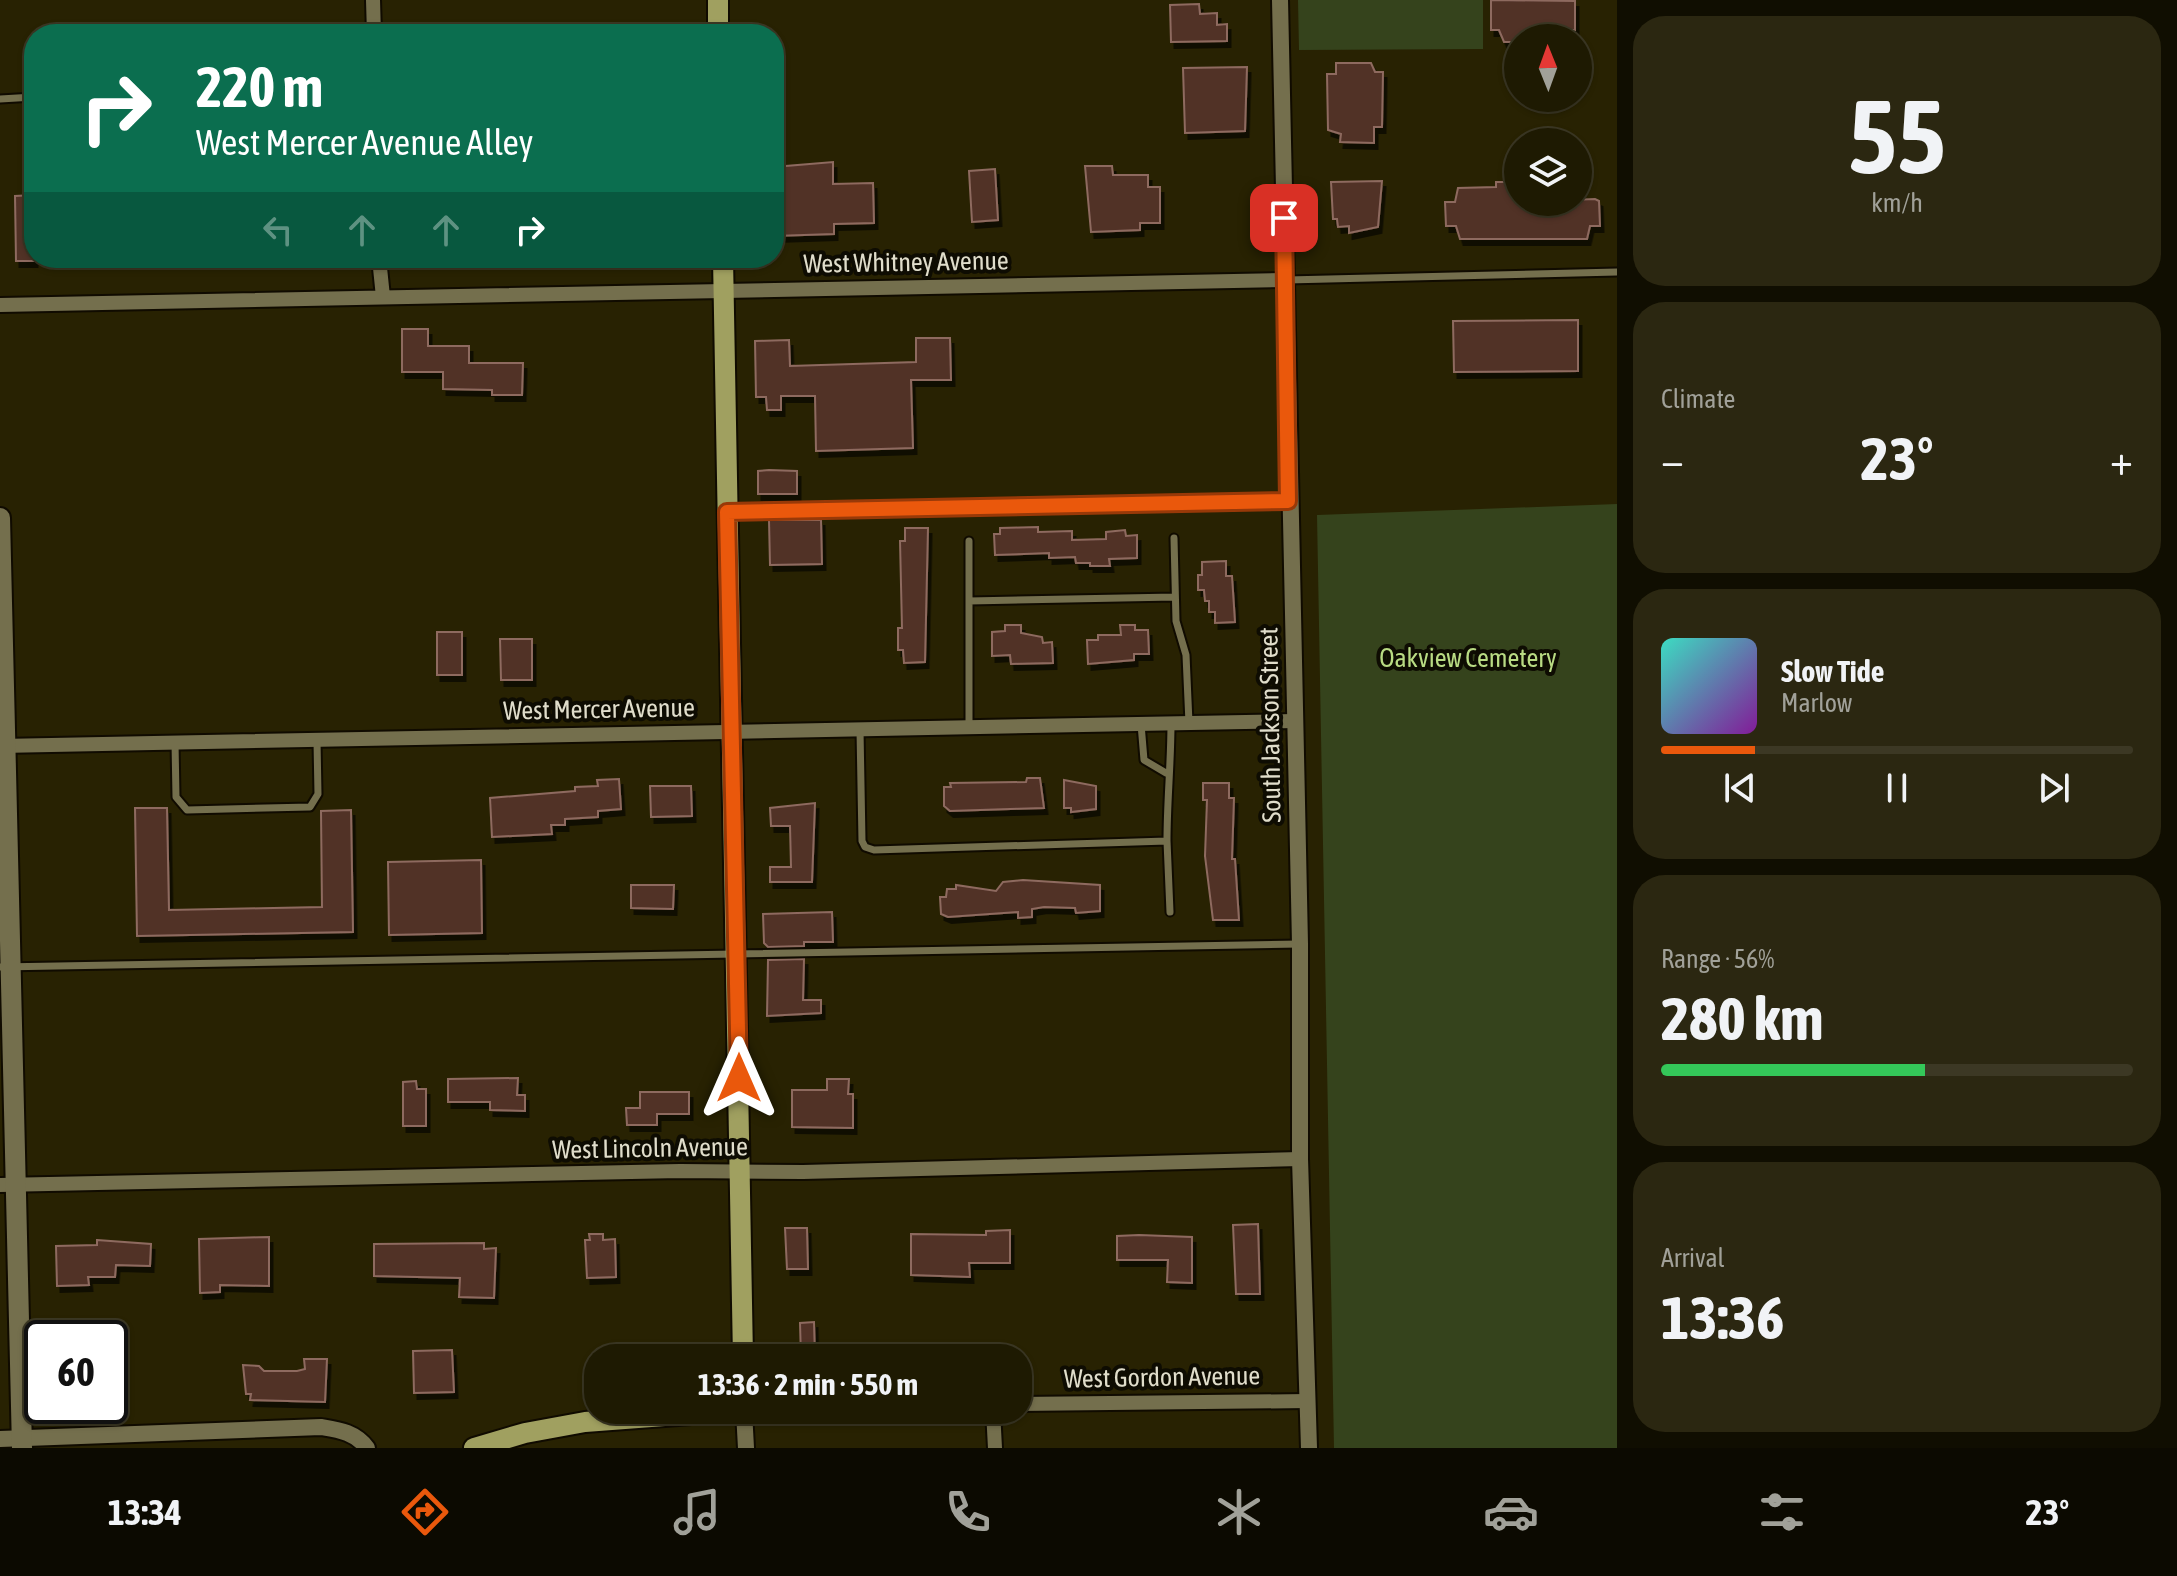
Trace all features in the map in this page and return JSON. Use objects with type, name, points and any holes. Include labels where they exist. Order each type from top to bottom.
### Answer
[{"type":"main road","points":[[718,0],[718,24]]},
{"type":"main road","points":[[723,268],[738,955],[743,1344]]},
{"type":"main road","points":[[0,522],[8,1185],[22,1443]]},
{"type":"main road","points":[[474,1448],[525,1433],[584,1422]]},
{"type":"street","points":[[373,0],[374,24]]},
{"type":"street","name":"South Jackson Street","points":[[1280,0],[1288,501],[1300,944],[1300,1159],[1309,1448]]},
{"type":"street","points":[[380,268],[383,297]]},
{"type":"street","name":"West Whitney Avenue","points":[[0,305],[1285,280]]},
{"type":"street","name":"West Mercer Avenue","points":[[3,746],[1294,721]]},
{"type":"street","name":"West Lincoln Avenue","points":[[8,1185],[739,1170],[803,1172],[1300,1159]]},
{"type":"street","name":"West Gordon Avenue","points":[[1032,1404],[1307,1401]]},
{"type":"street","points":[[745,1424],[746,1448]]},
{"type":"street","points":[[994,1424],[995,1448]]},
{"type":"street","points":[[0,1439],[22,1443],[321,1427],[345,1431],[360,1439],[367,1448]]},
{"type":"lane","points":[[0,99],[24,98]]},
{"type":"lane","points":[[1285,280],[1617,272]]},
{"type":"lane","points":[[727,512],[1288,501]]},
{"type":"lane","points":[[1174,538],[1176,621],[1186,655],[1189,723]]},
{"type":"lane","points":[[969,541],[969,726]]},
{"type":"lane","points":[[969,601],[1175,597]]},
{"type":"lane","points":[[1170,912],[1166,773],[1171,759],[1171,723]]},
{"type":"lane","points":[[1141,724],[1144,760],[1166,773]]},
{"type":"lane","points":[[860,728],[862,841],[865,847],[1167,841]]},
{"type":"lane","points":[[175,741],[176,797],[187,810],[310,807],[318,794],[317,739]]},
{"type":"lane","points":[[5,967],[1300,944]]},
{"type":"green space","points":[[1298,0],[1483,0],[1483,49],[1299,50]]},
{"type":"green space","name":"Oakview Cemetery","points":[[1617,504],[1617,1448],[1334,1448],[1317,515]]},
{"type":"building","points":[[1491,0],[1575,1],[1575,24],[1504,24],[1504,42],[1499,30],[1491,30]]},
{"type":"building","points":[[1199,4],[1200,14],[1217,13],[1217,25],[1227,24],[1227,41],[1171,42],[1170,5]]},
{"type":"building","points":[[1336,63],[1371,63],[1375,72],[1383,72],[1382,127],[1374,127],[1374,143],[1340,142],[1341,134],[1328,130],[1327,74],[1336,74]]},
{"type":"building","points":[[1247,67],[1245,131],[1185,133],[1183,68]]},
{"type":"building","points":[[833,162],[833,184],[873,183],[874,223],[834,224],[834,234],[784,236],[784,166]]},
{"type":"building","points":[[1085,166],[1112,166],[1113,175],[1148,175],[1148,187],[1160,187],[1160,223],[1140,223],[1140,230],[1091,232]]},
{"type":"building","points":[[995,169],[998,220],[972,222],[969,171]]},
{"type":"building","points":[[1382,181],[1378,227],[1349,233],[1349,226],[1338,227],[1337,219],[1333,219],[1331,182]]},
{"type":"building","points":[[1496,182],[1504,182],[1504,216],[1592,216],[1592,199],[1595,199],[1599,201],[1600,226],[1590,226],[1587,239],[1460,239],[1456,226],[1446,226],[1445,202],[1455,202],[1458,188],[1496,187]]},
{"type":"building","points":[[15,196],[24,196],[24,261],[16,261]]},
{"type":"building","points":[[1578,320],[1578,371],[1454,372],[1453,321]]},
{"type":"building","points":[[402,329],[428,329],[428,346],[469,346],[469,363],[523,363],[522,395],[492,395],[492,390],[443,389],[443,372],[402,372]]},
{"type":"building","points":[[916,338],[950,338],[951,380],[911,380],[913,448],[816,451],[815,396],[781,396],[781,410],[767,410],[766,397],[756,397],[755,341],[789,340],[790,366],[916,362]]},
{"type":"building","points":[[758,471],[797,471],[797,494],[758,494]]},
{"type":"building","points":[[769,520],[821,520],[822,564],[770,565]]},
{"type":"building","points":[[1038,527],[1038,532],[1072,531],[1072,540],[1106,539],[1106,532],[1125,530],[1126,536],[1137,535],[1137,558],[1109,559],[1110,566],[1090,566],[1090,563],[1076,563],[1075,557],[1049,558],[1049,553],[995,555],[994,534],[1000,534],[1000,528]]},
{"type":"building","points":[[905,528],[928,528],[925,662],[904,663],[903,650],[898,650],[898,628],[902,628],[900,541],[905,541]]},
{"type":"building","points":[[1226,561],[1226,576],[1232,576],[1235,622],[1215,623],[1215,612],[1209,612],[1209,601],[1205,601],[1204,590],[1198,590],[1198,575],[1202,575],[1202,562]]},
{"type":"building","points":[[1005,625],[1021,625],[1021,633],[1042,637],[1043,643],[1052,642],[1053,663],[1011,664],[1010,655],[992,656],[992,632],[1005,631]]},
{"type":"building","points":[[1120,625],[1135,625],[1135,630],[1148,630],[1149,654],[1134,654],[1134,660],[1088,664],[1087,640],[1098,640],[1098,635],[1121,635]]},
{"type":"building","points":[[437,632],[462,632],[462,675],[437,675]]},
{"type":"building","points":[[500,639],[532,639],[532,680],[501,680]]},
{"type":"building","points":[[1027,778],[1040,778],[1044,808],[950,811],[944,806],[944,787],[951,787],[950,783],[1026,782]]},
{"type":"building","points":[[619,779],[621,809],[598,811],[598,817],[565,819],[565,825],[551,825],[552,834],[492,837],[490,798],[575,791],[575,787],[598,786],[597,780]]},
{"type":"building","points":[[1064,780],[1096,786],[1096,809],[1071,812],[1071,808],[1064,808]]},
{"type":"building","points":[[1203,783],[1229,783],[1229,798],[1234,798],[1232,859],[1235,859],[1239,920],[1213,920],[1205,856],[1207,800],[1203,800]]},
{"type":"building","points":[[650,786],[691,786],[692,816],[651,817]]},
{"type":"building","points":[[815,803],[812,882],[770,882],[770,867],[791,867],[790,826],[771,826],[770,808]]},
{"type":"building","points":[[135,808],[167,808],[169,910],[322,907],[321,811],[351,810],[353,932],[137,936]]},
{"type":"building","points":[[481,860],[482,933],[389,935],[388,862]]},
{"type":"building","points":[[1023,880],[1100,885],[1100,911],[1076,913],[1075,908],[1044,907],[1032,909],[1032,917],[1018,918],[1018,912],[948,917],[941,914],[940,897],[946,897],[947,889],[956,889],[956,885],[996,891],[1003,882]]},
{"type":"building","points":[[631,885],[674,885],[673,909],[631,908]]},
{"type":"building","points":[[832,912],[833,942],[768,947],[764,943],[763,914]]},
{"type":"building","points":[[804,959],[803,1000],[821,1000],[821,1013],[767,1016],[768,960]]},
{"type":"building","points":[[518,1078],[517,1095],[525,1095],[525,1111],[490,1110],[490,1102],[448,1102],[448,1079]]},
{"type":"building","points":[[827,1079],[849,1079],[848,1094],[853,1094],[853,1128],[792,1127],[792,1090],[827,1090]]},
{"type":"building","points":[[416,1081],[417,1089],[426,1089],[426,1126],[403,1126],[403,1082]]},
{"type":"building","points":[[640,1092],[689,1092],[689,1114],[657,1114],[657,1125],[627,1125],[626,1108],[640,1108]]},
{"type":"building","points":[[1258,1224],[1260,1294],[1236,1294],[1233,1225]]},
{"type":"building","points":[[785,1228],[807,1228],[808,1269],[787,1269]]},
{"type":"building","points":[[1010,1230],[1010,1263],[969,1263],[970,1277],[911,1275],[911,1234],[986,1235],[986,1231]]},
{"type":"building","points":[[589,1234],[603,1234],[603,1240],[615,1239],[616,1277],[587,1278],[585,1240],[590,1240]]},
{"type":"building","points":[[1117,1236],[1192,1237],[1192,1283],[1167,1282],[1168,1260],[1117,1260]]},
{"type":"building","points":[[269,1237],[269,1286],[220,1285],[220,1292],[200,1293],[199,1239]]},
{"type":"building","points":[[97,1240],[151,1244],[150,1266],[116,1265],[115,1277],[88,1277],[89,1285],[57,1286],[56,1246],[97,1245]]},
{"type":"building","points":[[484,1243],[484,1249],[496,1248],[494,1298],[459,1297],[460,1278],[374,1276],[374,1244]]},
{"type":"building","points":[[814,1322],[815,1344],[801,1344],[800,1323]]},
{"type":"building","points":[[452,1350],[454,1392],[414,1393],[413,1351]]},
{"type":"building","points":[[304,1359],[327,1359],[325,1402],[250,1400],[251,1394],[246,1394],[243,1365],[259,1366],[264,1371],[297,1371],[305,1369]]},
{"type":"route","points":[[739,1078],[727,512],[1288,501],[1284,218]]}]
